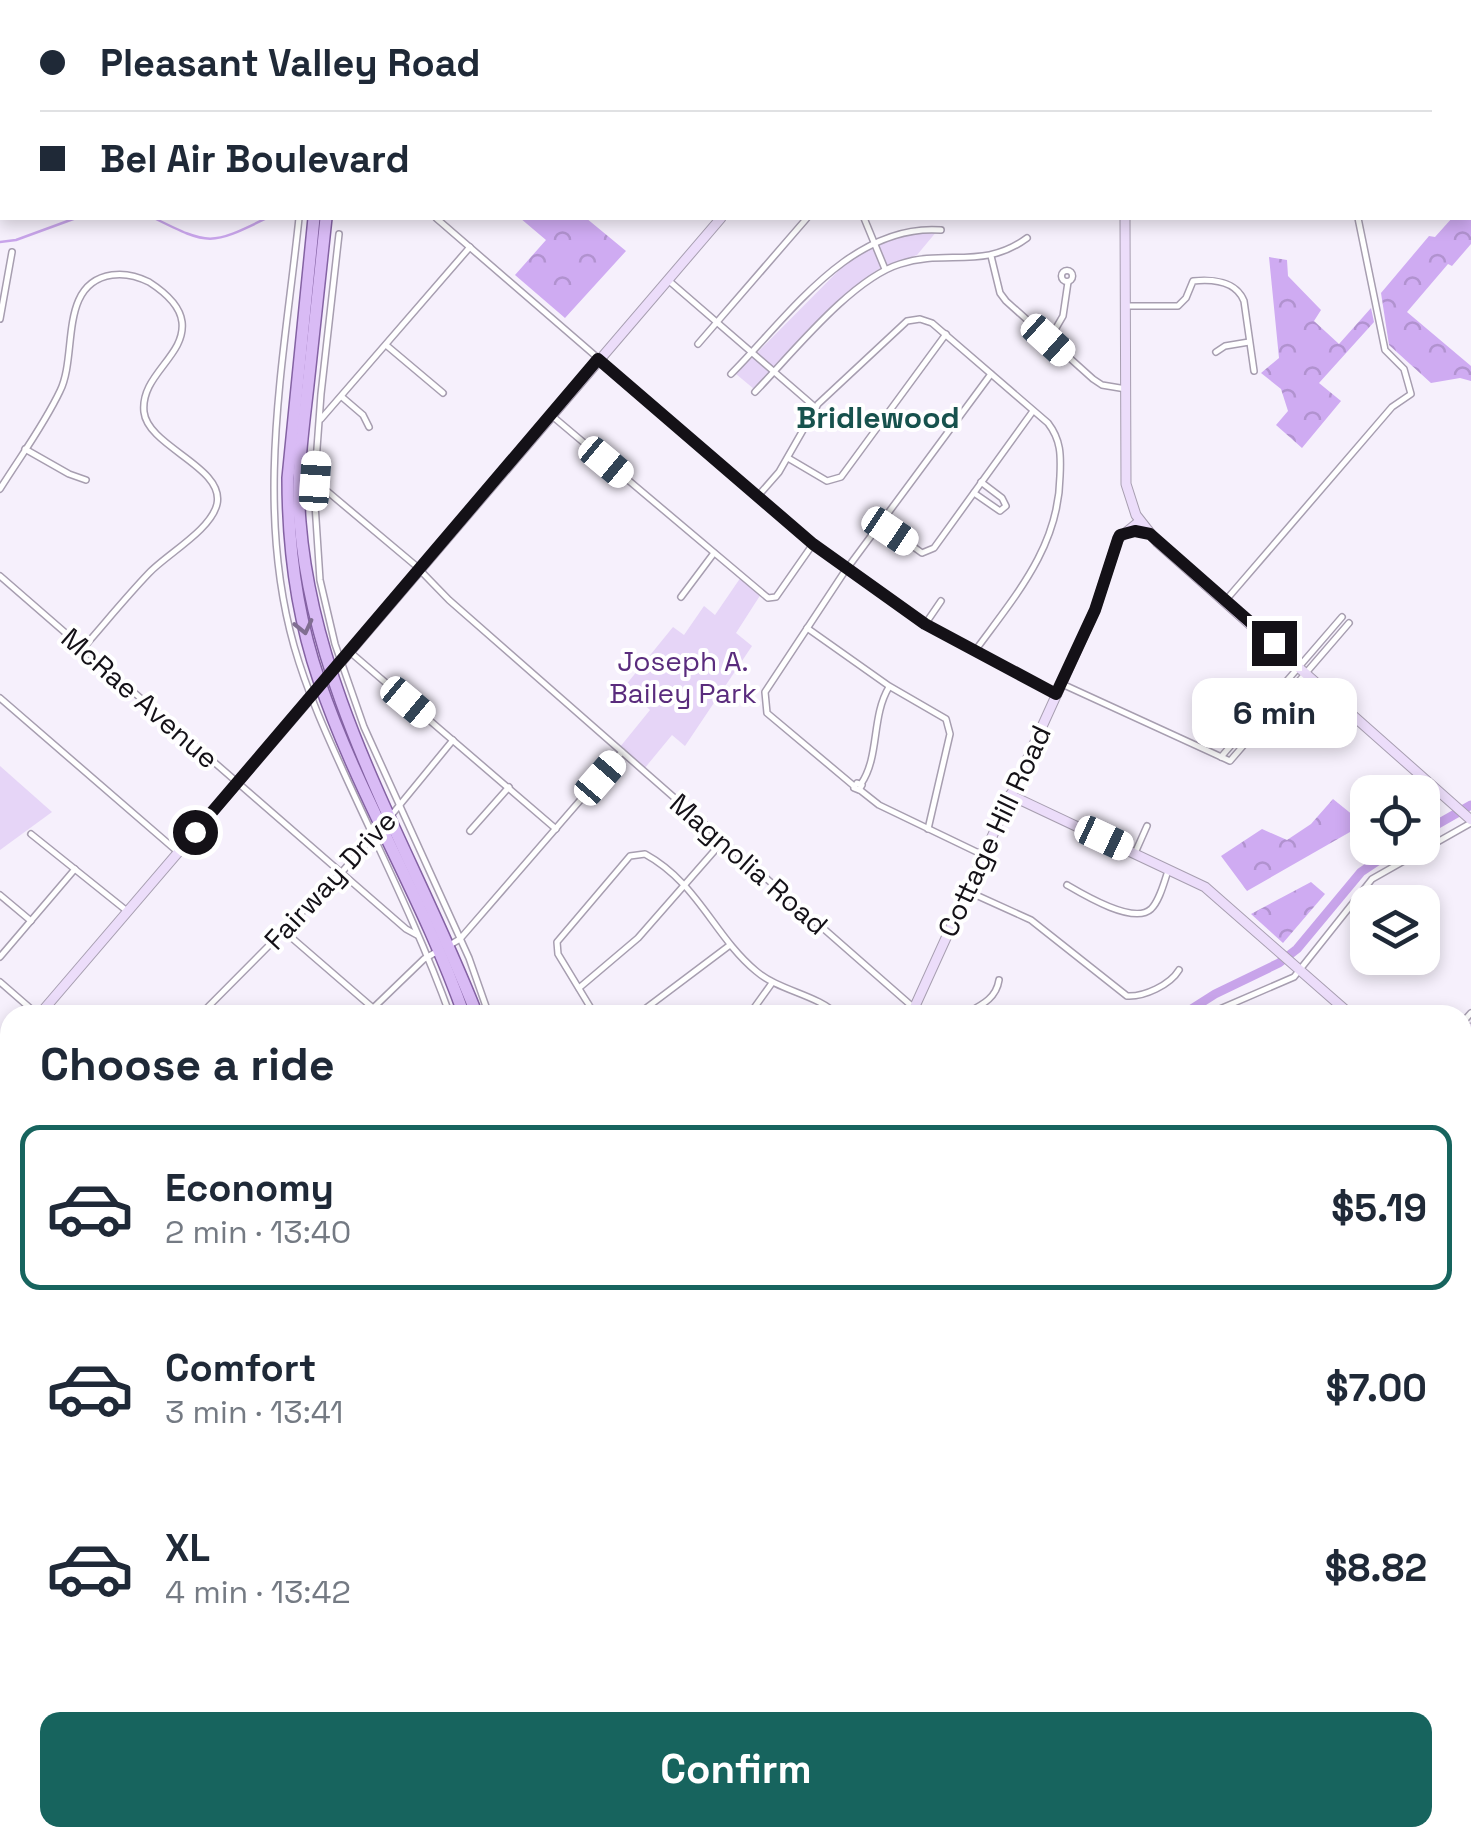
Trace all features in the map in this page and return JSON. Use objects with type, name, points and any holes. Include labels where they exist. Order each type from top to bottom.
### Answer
[{"type":"main road","points":[[314,220],[306,349],[294,413],[295,454],[288,511],[329,672],[460,1005]]},
{"type":"main road","points":[[314,255],[325,220]]},
{"type":"main road","points":[[295,454],[314,393],[306,349]]},
{"type":"main road","points":[[308,583],[320,683],[386,821]]},
{"type":"main road","points":[[439,951],[471,1005]]},
{"type":"street","points":[[299,220],[273,451],[273,514],[282,589],[310,695],[418,935],[439,951],[448,1005]]},
{"type":"street","points":[[438,220],[813,544],[925,624],[1059,689],[1230,761],[1342,618]]},
{"type":"street","points":[[47,1005],[719,220]]},
{"type":"street","points":[[698,344],[806,220]]},
{"type":"street","points":[[865,220],[885,269]]},
{"type":"street","name":"Cottage Hill Road","points":[[1125,220],[1126,484],[1140,521],[1470,820]]},
{"type":"street","points":[[1225,601],[1392,407],[1411,394],[1404,369],[1385,350],[1358,220]]},
{"type":"street","points":[[731,374],[838,264],[873,242],[916,230],[941,230]]},
{"type":"street","points":[[339,234],[326,352],[314,393],[319,421],[308,583],[364,727],[486,1005]]},
{"type":"street","points":[[755,392],[852,294],[885,269],[926,258],[992,256],[1027,238]]},
{"type":"street","points":[[319,421],[470,247]]},
{"type":"street","points":[[296,250],[336,260]]},
{"type":"street","points":[[0,318],[12,252]]},
{"type":"street","points":[[992,256],[1000,293],[1102,385],[1126,389]]},
{"type":"street","points":[[0,489],[61,390],[71,352],[74,309],[84,290],[100,278],[118,274],[152,285],[173,302],[182,323],[178,341],[149,383],[144,414],[151,428],[212,482],[217,504],[208,522],[150,572],[83,648]]},
{"type":"street","points":[[668,280],[816,408]]},
{"type":"street","points":[[1126,306],[1178,306],[1193,281],[1230,284],[1241,294],[1254,371]]},
{"type":"street","points":[[1048,340],[1063,316],[1068,282]]},
{"type":"street","points":[[758,496],[788,458],[816,408],[894,332],[914,319],[932,323],[1034,410],[1058,440],[1057,512],[1046,547],[975,651]]},
{"type":"street","points":[[788,458],[828,481],[841,477],[946,334]]},
{"type":"street","points":[[1216,352],[1225,346],[1249,342]]},
{"type":"street","points":[[386,345],[442,393]]},
{"type":"street","points":[[285,346],[326,352]]},
{"type":"street","points":[[984,855],[879,805],[767,713],[764,699],[769,684],[806,628],[992,374]]},
{"type":"street","points":[[341,396],[364,416],[369,427]]},
{"type":"street","points":[[882,524],[922,553],[934,548],[1034,410]]},
{"type":"street","points":[[277,411],[294,413]]},
{"type":"street","points":[[550,414],[768,598],[776,597],[813,544]]},
{"type":"street","points":[[24,449],[86,480]]},
{"type":"street","points":[[273,451],[316,458]]},
{"type":"street","name":"Magnolia Road","points":[[315,481],[907,1005]]},
{"type":"street","points":[[974,493],[1000,511],[1006,506],[982,482]]},
{"type":"street","name":"Cottage Hill Road","points":[[919,1005],[1095,610],[1120,535],[1130,524],[1131,504]]},
{"type":"street","points":[[1120,535],[1140,521]]},
{"type":"street","points":[[1120,535],[1135,531],[1150,534]]},
{"type":"street","points":[[681,597],[714,554]]},
{"type":"street","name":"McRae Avenue","points":[[0,576],[341,873],[418,935]]},
{"type":"street","points":[[282,589],[308,583]]},
{"type":"street","points":[[925,624],[941,601]]},
{"type":"street","points":[[1221,757],[1349,624]]},
{"type":"street","points":[[806,628],[889,686],[942,715],[950,734],[928,829]]},
{"type":"street","points":[[348,650],[556,829]]},
{"type":"street","points":[[858,786],[870,766],[878,709],[889,686]]},
{"type":"street","points":[[0,698],[178,852]]},
{"type":"street","points":[[1252,721],[1260,727]]},
{"type":"street","name":"Fairway Drive","points":[[210,1005],[341,873],[453,740]]},
{"type":"street","points":[[376,1005],[439,951],[460,939],[622,752]]},
{"type":"street","points":[[470,832],[509,787]]},
{"type":"street","points":[[1010,796],[1205,887],[1339,1005]]},
{"type":"street","points":[[1229,1005],[1294,977],[1295,966],[1372,879],[1470,820]]},
{"type":"street","points":[[1135,852],[1147,826]]},
{"type":"street","points":[[31,834],[127,911]]},
{"type":"street","points":[[578,988],[638,938],[724,841]]},
{"type":"street","points":[[589,1005],[558,954],[557,942],[632,855],[651,857],[700,900],[730,945],[772,983],[824,1005]]},
{"type":"street","points":[[1067,885],[1129,914],[1141,914],[1152,907],[1170,868]]},
{"type":"street","points":[[0,957],[75,869]]},
{"type":"street","points":[[967,891],[1031,920],[1126,996],[1148,992],[1174,978],[1179,970]]},
{"type":"street","points":[[0,895],[30,921]]},
{"type":"street","points":[[284,931],[370,1005]]},
{"type":"street","points":[[650,1005],[730,945]]},
{"type":"street","points":[[980,1005],[997,991],[999,980]]},
{"type":"street","points":[[0,982],[26,1005]]},
{"type":"street","points":[[756,1005],[772,983]]},
{"type":"green space","points":[[522,220],[588,220],[626,251],[565,318],[515,275],[546,240]]},
{"type":"green space","points":[[1450,220],[1471,220],[1471,244],[1452,266],[1448,264],[1407,312],[1471,366],[1471,381],[1460,378],[1431,383],[1389,345],[1381,293],[1429,236],[1435,237]]},
{"type":"green space","points":[[937,231],[917,255],[877,270],[858,284],[754,389],[736,374],[851,258],[902,235]]},
{"type":"green space","points":[[1269,257],[1287,260],[1288,276],[1321,310],[1314,321],[1339,344],[1371,308],[1374,322],[1319,383],[1341,401],[1302,448],[1276,425],[1288,411],[1281,389],[1261,373],[1279,358]]},
{"type":"green space","name":"Joseph A. Bailey Park","points":[[741,577],[761,594],[736,633],[752,646],[685,746],[672,735],[644,769],[620,747],[650,710],[625,686],[673,627],[684,635],[704,606],[715,615]]},
{"type":"green space","points":[[0,766],[52,812],[0,850]]},
{"type":"green space","points":[[1333,799],[1350,813],[1350,832],[1247,891],[1221,856],[1262,829],[1287,840],[1311,824]]},
{"type":"green space","points":[[1311,882],[1325,894],[1283,943],[1251,914]]},
{"type":"waterway","points":[[0,242],[71,220]]},
{"type":"waterway","points":[[158,220],[187,234],[210,239],[263,220]]},
{"type":"waterway","points":[[1440,823],[1471,805]]},
{"type":"waterway","points":[[1198,1005],[1279,963],[1297,949],[1361,872],[1372,865]]},
{"type":"district","name":"Bridlewood","points":[[878,417]]},
{"type":"route","points":[[195,832],[598,359],[848,570],[925,624],[1056,694],[1104,588],[1118,539],[1129,532],[1150,534],[1274,643]]}]
